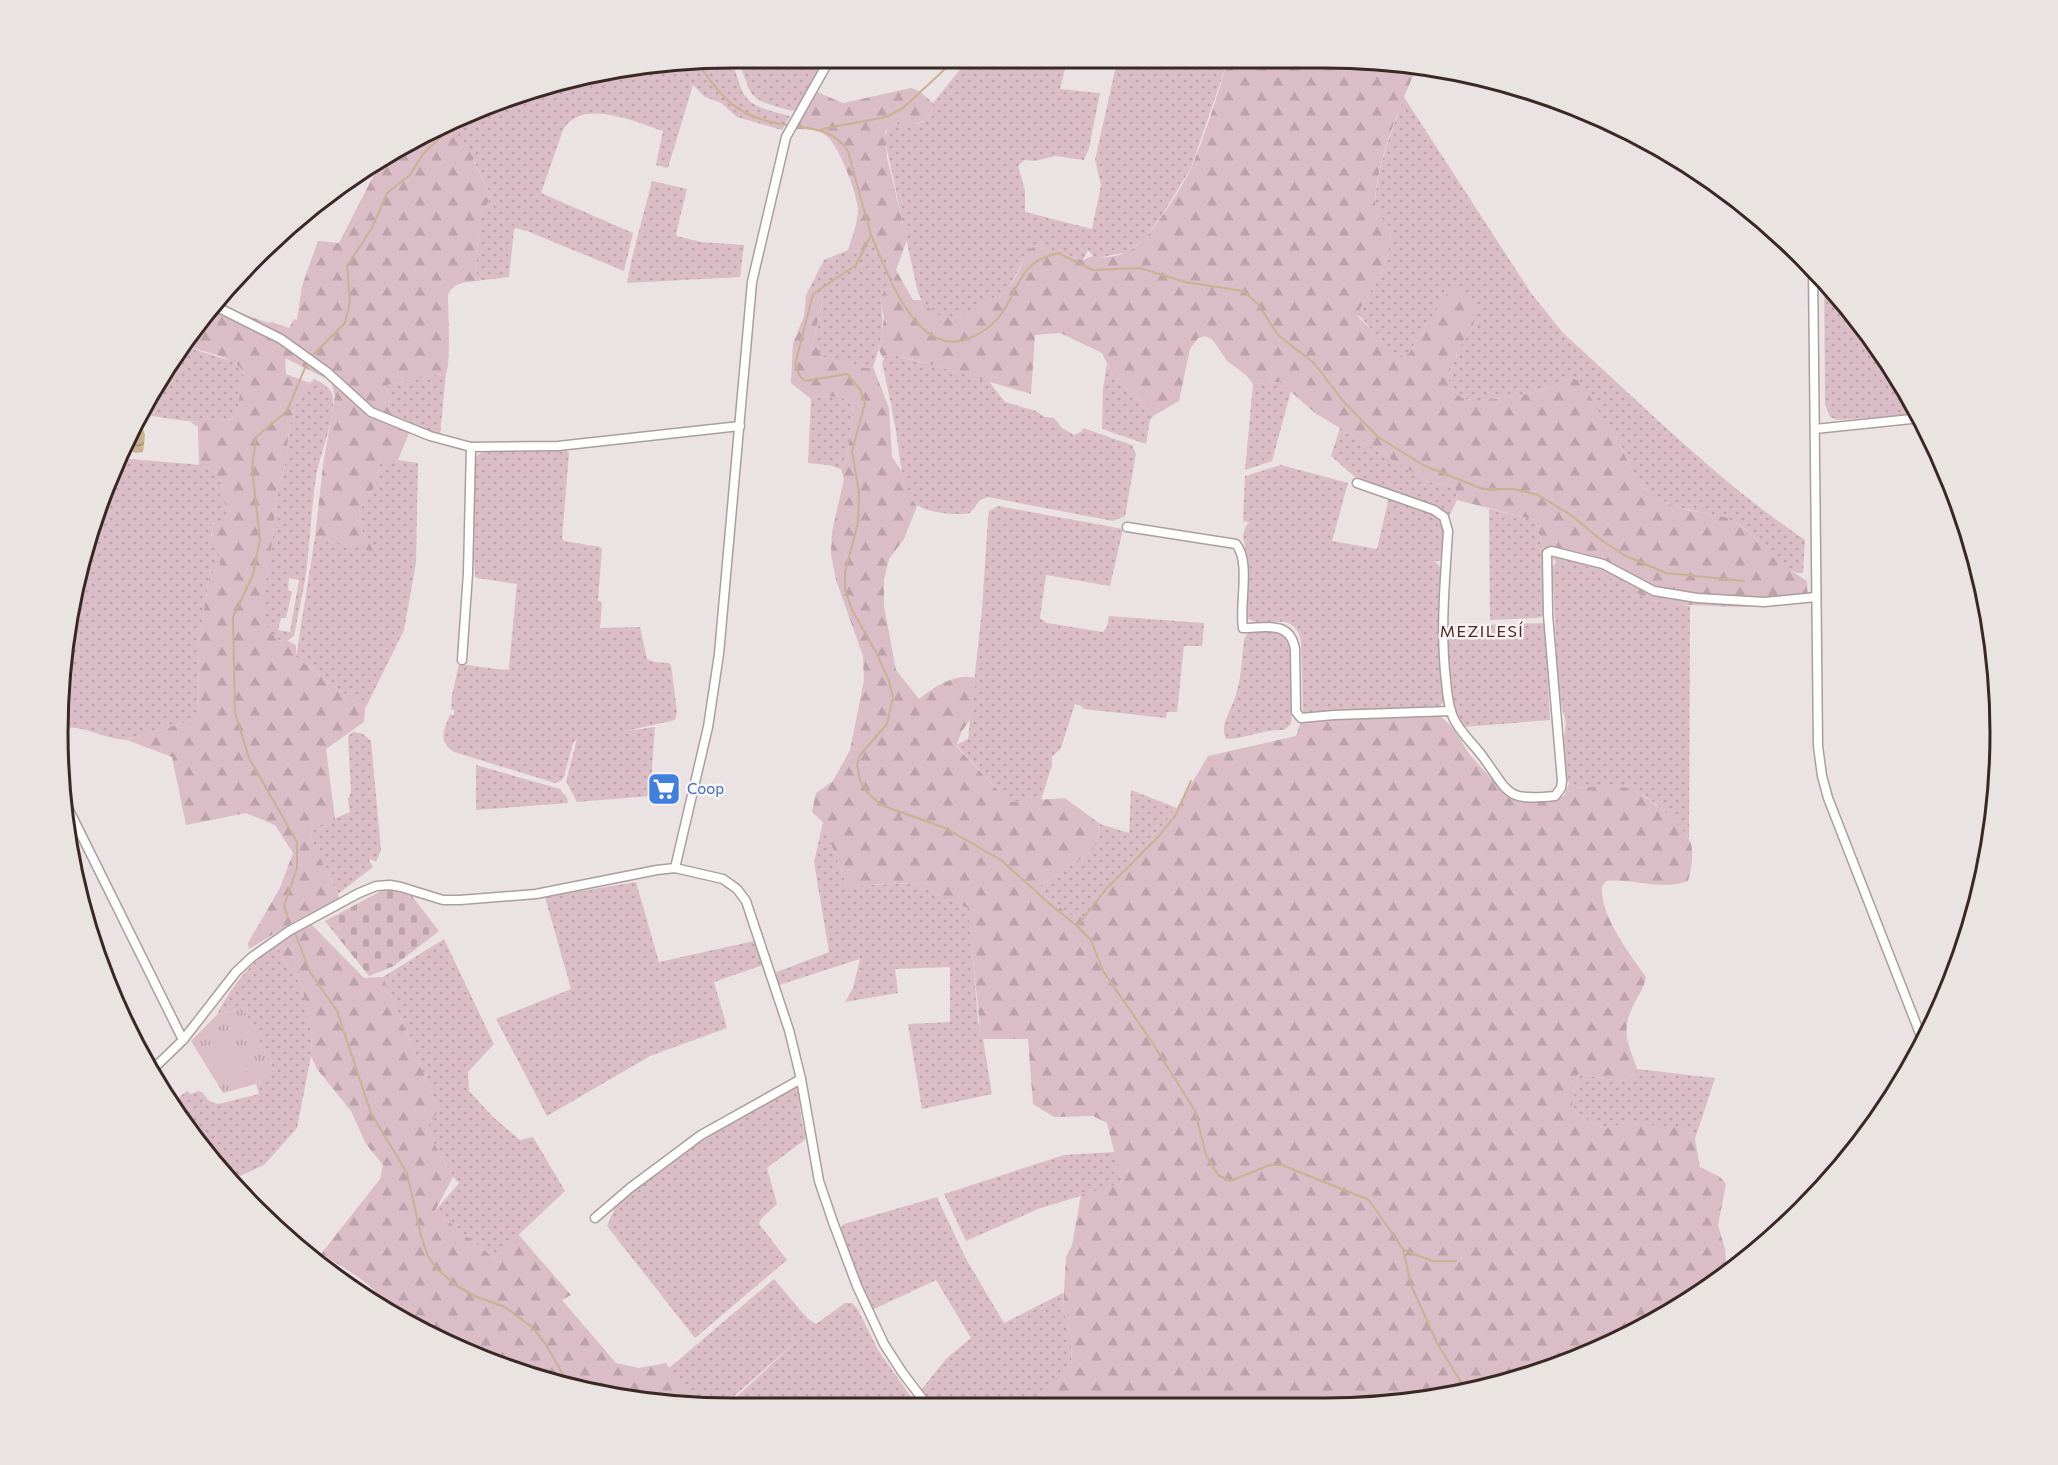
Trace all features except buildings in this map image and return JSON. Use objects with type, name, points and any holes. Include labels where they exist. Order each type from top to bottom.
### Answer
[{"type":"street","points":[[675,868],[708,727],[719,654],[752,282],[786,137],[825,68]]},
{"type":"street","points":[[1813,281],[1818,746],[1822,776],[1832,809],[1919,1032]]},
{"type":"street","points":[[221,309],[281,339],[327,372],[371,412],[430,436],[471,447],[558,446],[740,426]]},
{"type":"street","points":[[1815,429],[1911,419]]},
{"type":"street","points":[[462,660],[468,573],[471,447]]},
{"type":"street","points":[[1357,483],[1434,510],[1444,517],[1448,531],[1442,640],[1451,711],[1460,729],[1506,791],[1518,797],[1555,796],[1562,781],[1548,615],[1547,553],[1551,551],[1603,564],[1654,591],[1697,598],[1764,602],[1816,597]]},
{"type":"street","points":[[1127,527],[1236,544],[1244,559],[1241,614],[1243,628],[1279,628],[1286,630],[1293,638],[1296,712],[1301,718],[1451,711]]},
{"type":"street","points":[[73,818],[183,1040]]},
{"type":"street","points":[[157,1065],[183,1040],[236,972],[252,957],[289,931],[367,888],[390,885],[436,899],[460,900],[536,894],[675,868],[723,879],[743,895],[751,913],[789,1030],[801,1079],[819,1181],[856,1287],[884,1344],[921,1397]]},
{"type":"street","points":[[595,1218],[630,1188],[701,1135],[801,1079]]},
{"type":"green space","points":[[734,68],[743,93],[750,101],[766,110],[790,116],[782,130],[737,117],[721,103],[705,97],[693,85],[668,168],[656,165],[663,131],[624,118],[595,113],[571,120],[563,130],[541,193],[633,233],[624,271],[516,228],[509,277],[476,281],[479,220],[491,196],[473,159],[455,132],[448,131],[478,118],[560,90],[646,73],[689,69]]},
{"type":"green space","points":[[740,68],[821,68],[795,110],[792,111],[757,99],[748,87]]},
{"type":"green space","points":[[961,68],[1065,68],[1060,89],[1100,93],[1089,148],[1084,160],[1055,156],[1035,161],[1024,160],[1018,166],[1025,191],[1025,212],[1092,229],[1101,185],[1095,160],[1116,68],[1225,68],[1191,168],[1143,241],[1127,252],[1098,258],[1088,250],[1083,260],[1036,246],[1026,252],[1016,275],[1005,291],[974,310],[947,318],[932,311],[918,293],[884,136],[890,126],[922,122],[930,113],[933,103]]},
{"type":"green space","points":[[1229,68],[1326,68],[1414,73],[1386,147],[1375,197],[1376,208],[1390,234],[1389,252],[1381,273],[1360,309],[1359,318],[1384,341],[1395,357],[1403,358],[1409,353],[1451,287],[1458,286],[1476,310],[1473,326],[1448,370],[1454,392],[1466,399],[1493,399],[1537,391],[1570,378],[1580,381],[1619,443],[1644,489],[1666,503],[1728,518],[1749,532],[1778,562],[1807,581],[1808,602],[1740,607],[1665,604],[1645,597],[1579,562],[1567,559],[1556,562],[1543,547],[1535,520],[1457,500],[1455,486],[1429,482],[1315,413],[1280,382],[1253,384],[1246,375],[1227,361],[1213,340],[1205,336],[1198,338],[1190,349],[1179,401],[1153,416],[1114,378],[1102,353],[1060,333],[1035,335],[1031,394],[915,360],[894,355],[883,358],[879,350],[884,318],[880,297],[895,278],[877,242],[858,252],[848,250],[858,209],[850,180],[835,147],[820,132],[792,129],[817,92],[843,103],[911,88],[919,91],[933,103],[927,118],[923,121],[893,125],[885,132],[887,158],[907,240],[896,270],[913,300],[922,300],[938,315],[953,317],[970,312],[1003,292],[1017,275],[1026,251],[1036,246],[1083,260],[1093,256],[1118,255],[1140,243],[1161,218],[1188,174],[1206,130],[1225,70]]},
{"type":"green space","points":[[1404,97],[1531,293],[1563,333],[1741,493],[1805,540],[1803,573],[1794,572],[1780,564],[1738,524],[1714,515],[1675,506],[1645,489],[1635,476],[1612,432],[1570,378],[1551,387],[1505,398],[1473,400],[1461,397],[1454,392],[1448,370],[1473,326],[1451,288],[1409,353],[1403,358],[1395,357],[1358,314],[1381,273],[1389,253],[1390,233],[1376,209],[1375,200],[1382,161]]},
{"type":"green space","points":[[448,131],[455,132],[475,156],[473,160],[491,196],[479,220],[476,281],[456,286],[448,295],[449,348],[446,373],[387,385],[389,409],[412,426],[398,460],[380,460],[375,486],[355,517],[374,552],[315,537],[323,465],[335,396],[331,381],[285,358],[286,374],[310,383],[295,406],[284,471],[277,491],[262,610],[264,621],[275,638],[281,642],[288,641],[296,645],[296,657],[365,709],[364,722],[326,749],[335,819],[311,829],[312,842],[339,899],[295,921],[249,949],[248,943],[280,888],[293,853],[275,825],[246,813],[186,825],[172,757],[127,740],[199,718],[198,648],[209,578],[220,564],[219,553],[209,525],[222,521],[227,513],[218,477],[214,472],[199,465],[198,427],[190,422],[229,420],[236,417],[244,372],[233,362],[191,348],[223,306],[268,323],[272,322],[289,328],[294,319],[297,320],[302,286],[318,241],[339,243],[375,172]]},
{"type":"green space","points":[[652,181],[687,189],[677,236],[701,242],[744,245],[740,277],[627,283]]},
{"type":"green space","points":[[877,242],[895,278],[880,297],[882,333],[873,367],[865,368],[823,357],[813,343],[823,300],[806,295],[824,260],[848,250],[858,252]]},
{"type":"green space","points":[[1824,293],[1878,363],[1909,415],[1837,420],[1830,417],[1825,404]]},
{"type":"green space","points":[[806,295],[823,299],[813,343],[824,357],[865,368],[873,367],[889,408],[892,457],[901,470],[906,487],[917,506],[904,539],[889,559],[884,580],[884,606],[896,670],[919,699],[953,679],[976,678],[970,720],[962,731],[956,746],[1009,802],[1065,798],[1100,824],[1097,841],[1092,851],[1041,885],[1041,893],[1070,915],[1083,917],[1177,808],[1208,756],[1296,736],[1303,715],[1439,715],[1453,728],[1470,755],[1507,796],[1516,799],[1564,796],[1569,783],[1575,787],[1610,786],[1631,789],[1674,821],[1688,838],[1692,848],[1688,881],[1657,885],[1606,881],[1602,886],[1606,910],[1611,922],[1624,946],[1646,977],[1630,1013],[1626,1030],[1628,1044],[1637,1069],[1630,1078],[1620,1081],[1578,1074],[1572,1106],[1577,1114],[1603,1128],[1633,1123],[1681,1128],[1690,1132],[1695,1139],[1700,1167],[1720,1177],[1726,1184],[1718,1225],[1726,1263],[1695,1285],[1620,1329],[1539,1362],[1455,1385],[1369,1396],[1043,1397],[1072,1367],[1071,1338],[1063,1307],[1066,1257],[1072,1245],[1081,1195],[1122,1183],[1107,1123],[1093,1116],[1054,1117],[1033,1104],[1028,1039],[983,1039],[968,908],[914,883],[847,886],[823,822],[812,812],[816,793],[833,781],[850,750],[864,680],[863,656],[836,580],[831,554],[832,532],[844,479],[841,469],[847,457],[854,406],[842,397],[817,396],[811,399],[791,383],[793,343],[804,316]]},
{"type":"green space","points":[[191,348],[232,361],[242,368],[244,376],[236,417],[214,422],[176,420],[149,415]]},
{"type":"green space","points":[[894,355],[988,380],[1005,402],[1036,411],[1045,417],[1054,418],[1062,428],[1074,435],[1081,432],[1083,428],[1132,445],[1136,454],[1125,516],[1113,521],[988,497],[980,500],[970,513],[964,514],[940,513],[917,505],[905,485],[882,362],[886,356]]},
{"type":"green space","points":[[1107,364],[1114,378],[1153,416],[1150,420],[1146,444],[1102,429],[1103,389]]},
{"type":"green space","points":[[446,373],[440,435],[412,426],[389,409],[387,385]]},
{"type":"green space","points":[[314,379],[329,389],[333,397],[333,406],[330,427],[316,477],[306,575],[294,636],[284,643],[275,638],[263,621],[263,591],[273,534],[277,491],[284,471],[289,432],[295,406]],"holes":[[[289,578],[299,580],[290,632],[278,630],[281,618],[286,618],[292,592],[288,590]]]},
{"type":"green space","points":[[1280,382],[1291,391],[1272,461],[1245,470],[1253,384]]},
{"type":"green space","points":[[817,396],[842,397],[854,406],[847,457],[841,469],[808,463],[811,399]]},
{"type":"green space","points":[[1340,428],[1429,482],[1455,486],[1457,500],[1448,518],[1355,477],[1331,456]]},
{"type":"green space","points":[[565,449],[569,453],[562,539],[602,549],[598,600],[602,603],[600,628],[640,627],[647,659],[671,665],[677,712],[675,720],[626,731],[655,727],[650,796],[577,802],[566,781],[577,739],[573,743],[564,777],[555,783],[454,752],[444,740],[443,735],[450,715],[454,715],[454,710],[451,709],[452,695],[459,664],[509,669],[517,584],[475,576],[472,533],[476,456],[491,450],[517,452]]},
{"type":"green space","points":[[127,459],[202,465],[210,469],[222,484],[227,513],[222,521],[212,523],[211,535],[219,548],[220,564],[209,578],[198,648],[199,718],[127,740],[68,728],[69,689],[80,603],[103,519]]},
{"type":"green space","points":[[380,460],[418,463],[416,563],[404,630],[365,709],[296,657],[315,537],[373,551],[355,517],[375,486]]},
{"type":"green space","points":[[1281,465],[1348,483],[1332,541],[1377,549],[1389,497],[1422,506],[1442,521],[1445,536],[1443,561],[1435,561],[1443,570],[1439,637],[1444,701],[1440,706],[1303,713],[1301,641],[1297,631],[1285,622],[1261,623],[1246,617],[1247,559],[1243,536],[1249,522],[1243,521],[1245,476]]},
{"type":"green space","points":[[998,506],[1123,529],[1110,586],[1046,575],[1040,618],[1047,623],[1103,632],[1107,627],[1109,616],[1204,623],[1202,646],[1184,646],[1177,712],[1167,712],[1166,718],[1084,709],[1075,704],[1061,748],[1052,757],[1052,765],[1041,800],[1009,802],[956,745],[968,739],[982,609],[989,511]]},
{"type":"green space","points":[[1489,509],[1535,520],[1543,547],[1545,615],[1538,618],[1490,620]]},
{"type":"green space","points":[[1561,559],[1579,562],[1655,601],[1690,606],[1689,838],[1661,809],[1637,792],[1628,788],[1575,787],[1567,781],[1563,745],[1566,723],[1559,695],[1552,567]]},
{"type":"green space","points":[[1545,623],[1550,720],[1463,727],[1457,717],[1450,693],[1444,626]]},
{"type":"green space","points":[[1248,633],[1282,634],[1288,642],[1291,664],[1291,724],[1284,730],[1226,739],[1224,726],[1238,688],[1244,639]]},
{"type":"green space","points":[[353,732],[363,734],[371,741],[381,850],[376,862],[371,859],[369,861],[373,867],[338,894],[312,842],[311,829],[350,812],[348,736]]},
{"type":"green space","points":[[476,765],[560,789],[568,803],[476,810]]},
{"type":"green space","points":[[1131,790],[1177,808],[1083,917],[1070,915],[1041,893],[1041,885],[1092,851],[1097,841],[1100,824],[1129,833]]},
{"type":"green space","points":[[823,822],[847,886],[914,883],[969,908],[978,1021],[992,1094],[922,1109],[908,1024],[950,1022],[950,967],[895,969],[898,993],[845,1002],[853,988],[860,959],[779,985],[774,973],[829,952],[814,862]]},
{"type":"green space","points":[[636,882],[659,962],[754,941],[763,965],[714,982],[727,1028],[650,1056],[547,1116],[496,1019],[571,989],[545,897]]},
{"type":"green space","points":[[383,890],[412,896],[439,931],[394,966],[369,976],[325,921]]},
{"type":"green space","points":[[310,923],[364,978],[383,977],[439,1110],[426,1129],[453,1177],[435,1211],[494,1258],[518,1234],[571,1295],[562,1300],[616,1363],[639,1368],[666,1363],[688,1396],[603,1385],[560,1375],[478,1347],[400,1308],[321,1254],[380,1179],[383,1165],[366,1144],[351,1111],[317,1069],[311,1056],[312,1036],[302,987],[275,943]]},
{"type":"green space","points":[[444,939],[494,1044],[468,1072],[469,1091],[493,1117],[520,1140],[533,1137],[565,1191],[494,1258],[435,1211],[459,1183],[453,1177],[426,1129],[439,1110],[383,977]]},
{"type":"green space","points":[[275,943],[302,987],[312,1036],[311,1056],[297,1128],[264,1165],[239,1177],[205,1137],[178,1098],[187,1091],[191,1094],[198,1091],[202,1092],[209,1101],[218,1104],[259,1094],[256,1084],[274,1071],[242,1007],[217,1015],[228,995],[258,959]]},
{"type":"green space","points":[[242,1007],[274,1071],[256,1084],[223,1093],[191,1041],[217,1015]]},
{"type":"green space","points":[[227,1035],[248,1076],[228,1086],[207,1046]]},
{"type":"green space","points":[[1637,1069],[1715,1078],[1695,1139],[1690,1132],[1633,1123],[1603,1128],[1577,1114],[1572,1106],[1578,1074],[1620,1081],[1630,1078]]},
{"type":"green space","points":[[797,1087],[801,1118],[807,1138],[767,1168],[777,1204],[761,1219],[759,1224],[787,1260],[695,1338],[607,1226],[618,1201],[659,1169],[721,1129]]},
{"type":"green space","points":[[1115,1152],[1122,1183],[1038,1209],[966,1241],[944,1194],[1064,1155]]},
{"type":"green space","points":[[937,1197],[966,1259],[1004,1323],[1063,1293],[1063,1307],[1071,1338],[1072,1367],[1043,1397],[928,1397],[921,1390],[946,1359],[971,1338],[936,1280],[872,1310],[840,1229],[844,1224]]},
{"type":"green space","points":[[774,1279],[807,1318],[816,1324],[845,1303],[852,1303],[858,1310],[878,1350],[911,1397],[736,1397],[799,1339],[733,1397],[688,1396],[669,1368]]},
{"type":"water","points":[[142,427],[145,435],[143,452],[130,451]]},
{"type":"waterway","points":[[822,129],[886,117],[903,108],[946,68]]},
{"type":"waterway","points":[[702,69],[734,106],[757,118],[788,125]]},
{"type":"waterway","points":[[794,126],[831,135],[848,151],[871,235],[856,265],[813,294],[795,365],[801,378],[806,381],[847,374],[860,389],[865,403],[852,451],[859,493],[858,523],[845,572],[845,590],[852,610],[876,652],[889,681],[893,697],[887,724],[860,755],[857,764],[860,780],[867,792],[881,805],[945,828],[1001,860],[1091,940],[1103,971],[1152,1042],[1195,1111],[1206,1155],[1218,1175],[1230,1181],[1270,1165],[1282,1165],[1369,1200],[1403,1249],[1411,1285],[1437,1343],[1462,1383]]},
{"type":"waterway","points":[[310,358],[345,323],[350,302],[347,266],[372,228],[387,193],[410,175],[423,154],[444,133]]},
{"type":"waterway","points":[[871,235],[906,309],[919,325],[934,337],[951,342],[970,338],[989,327],[999,317],[1026,270],[1034,263],[1058,253],[1093,270],[1140,268],[1185,282],[1243,291],[1258,304],[1278,335],[1314,363],[1343,401],[1378,437],[1425,466],[1483,489],[1513,489],[1538,495],[1571,515],[1601,540],[1624,555],[1666,573],[1744,581]]},
{"type":"waterway","points":[[288,917],[284,906],[297,868],[297,842],[249,758],[235,713],[233,617],[253,575],[260,539],[252,468],[256,437],[287,411],[307,363]]},
{"type":"waterway","points":[[1077,926],[1107,888],[1159,836],[1175,816],[1191,781]]},
{"type":"waterway","points":[[295,933],[310,972],[337,1011],[371,1113],[407,1173],[421,1236],[428,1256],[436,1268],[457,1286],[477,1297],[505,1307],[532,1327],[545,1343],[564,1376]]},
{"type":"waterway","points":[[1404,1250],[1432,1261],[1456,1261]]},
{"type":"place","name":"Coop","points":[[664,789]]},
{"type":"district","name":"MEZILESÍ","points":[[1482,631]]}]
